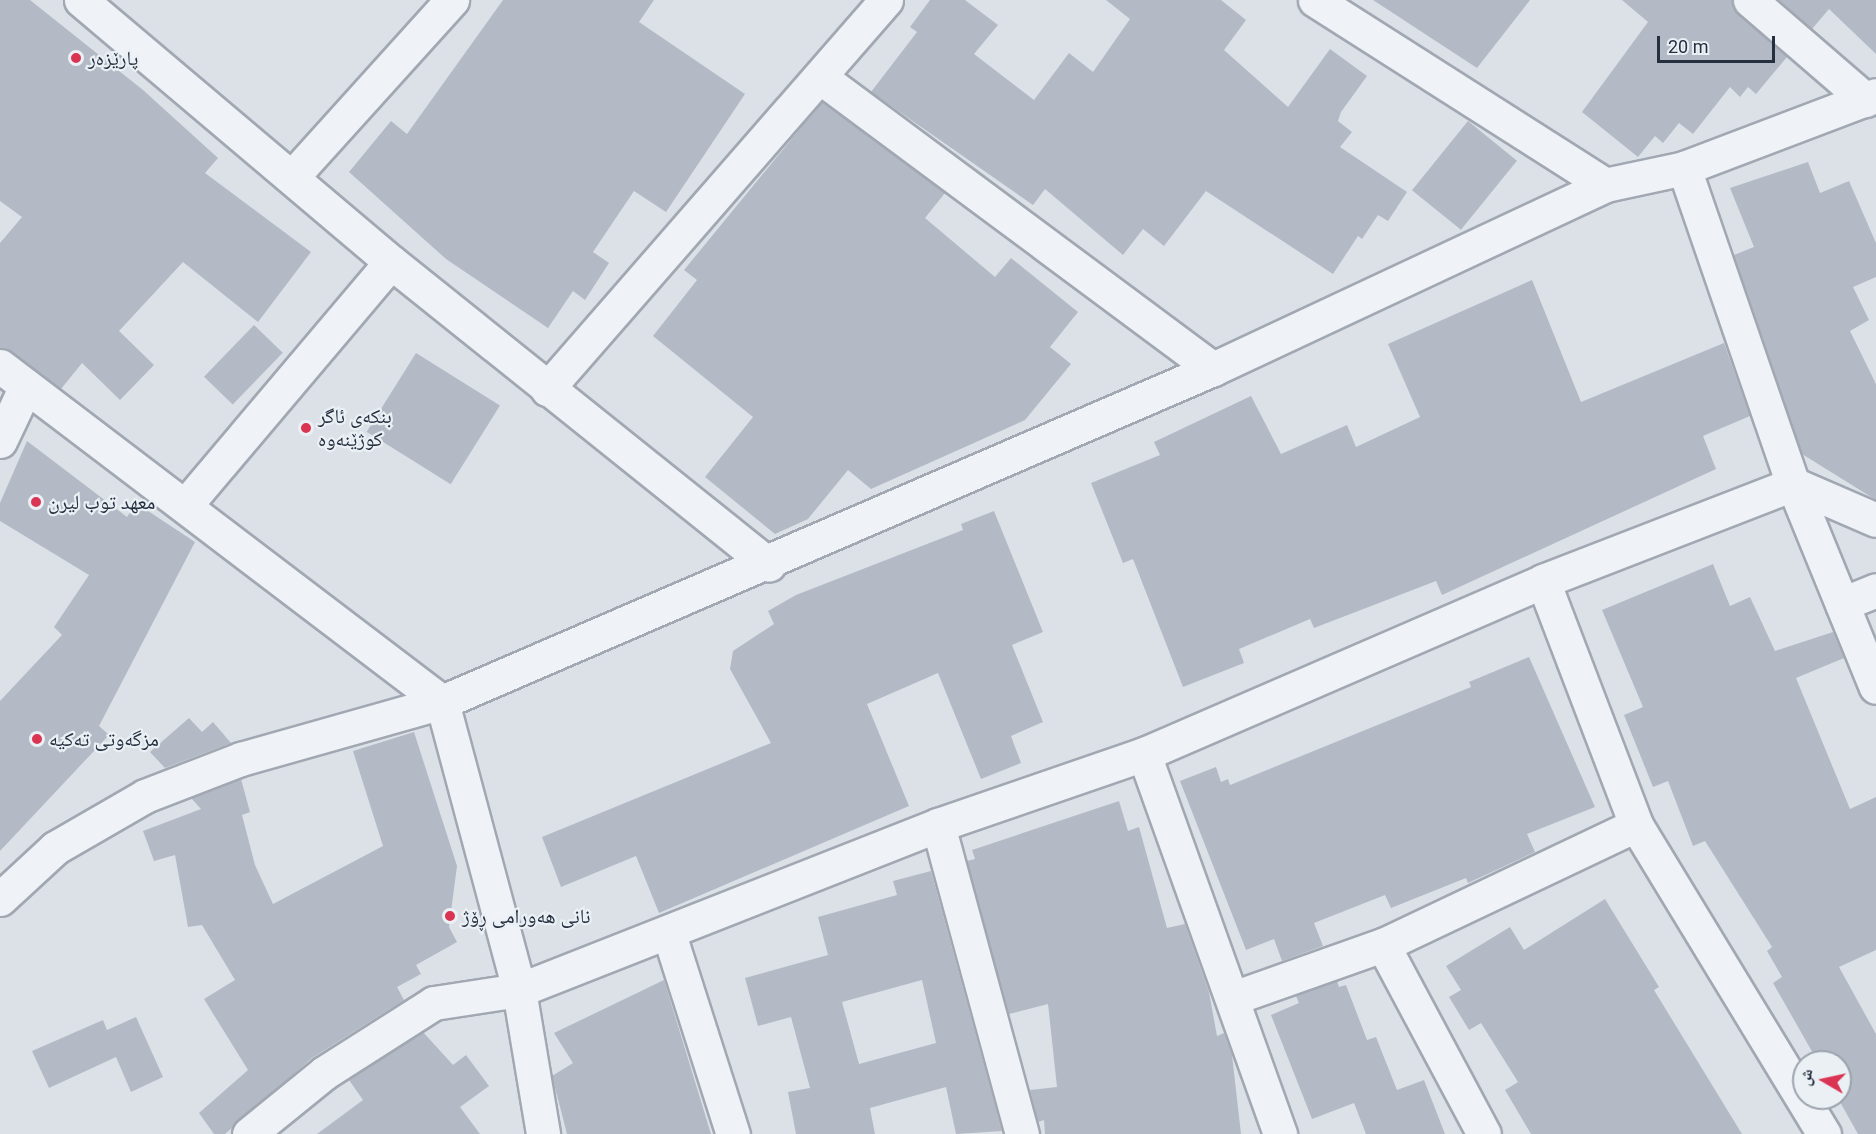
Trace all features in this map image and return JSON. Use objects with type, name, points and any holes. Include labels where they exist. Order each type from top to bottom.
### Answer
[{"type":"street","points":[[81,0],[391,262],[769,565]]},
{"type":"street","points":[[292,177],[452,0]]},
{"type":"street","points":[[547,389],[886,0]]},
{"type":"street","points":[[1315,0],[1605,185]]},
{"type":"street","points":[[1750,0],[1871,97]]},
{"type":"street","points":[[820,77],[1213,369]]},
{"type":"street","points":[[0,899],[55,848],[145,796],[241,759],[442,702],[769,565],[1213,369],[1605,185],[1684,168],[1871,97]]},
{"type":"street","points":[[1684,168],[1793,484],[1876,687]]},
{"type":"street","points":[[186,505],[391,262]]},
{"type":"street","points":[[0,366],[186,505],[442,702],[519,990],[543,1134]]},
{"type":"street","points":[[0,441],[26,386]]},
{"type":"street","points":[[249,1134],[324,1073],[434,1003],[519,990],[669,934],[938,825],[1144,754],[1543,581],[1793,484],[1876,520]]},
{"type":"street","points":[[1543,581],[1636,825],[1824,1134]]},
{"type":"street","points":[[1842,604],[1876,590]]},
{"type":"street","points":[[1144,754],[1280,1134]]},
{"type":"street","points":[[938,825],[1022,1134]]},
{"type":"street","points":[[1233,998],[1383,945],[1636,825]]},
{"type":"street","points":[[669,934],[733,1134]]},
{"type":"street","points":[[1383,945],[1484,1134]]},
{"type":"building","points":[[0,0],[30,0],[143,90],[218,158],[205,173],[311,252],[258,322],[183,262],[119,331],[154,365],[120,400],[82,363],[61,389],[0,348],[0,243],[22,217],[0,201]]},
{"type":"building","points":[[503,0],[654,0],[639,22],[745,94],[666,212],[634,191],[593,252],[609,263],[585,300],[573,291],[548,328],[446,259],[349,172],[391,121],[407,134]]},
{"type":"building","points":[[930,0],[965,0],[998,25],[974,54],[1034,100],[1069,53],[1093,72],[1130,19],[1106,0],[1221,0],[1246,20],[1224,50],[1288,107],[1330,49],[1367,76],[1341,112],[1338,121],[1352,132],[1340,147],[1407,192],[1388,221],[1378,215],[1362,239],[1358,236],[1333,274],[1206,191],[1164,246],[1143,229],[1123,255],[1045,189],[1033,205],[871,92],[917,32],[910,27]]},
{"type":"building","points":[[1373,0],[1530,0],[1477,68]]},
{"type":"building","points":[[1622,0],[1732,0],[1738,14],[1787,57],[1756,94],[1748,87],[1740,97],[1730,87],[1693,134],[1679,123],[1663,143],[1655,136],[1638,157],[1582,112],[1648,22]]},
{"type":"building","points":[[1779,0],[1876,0],[1876,54],[1829,9],[1812,29]]},
{"type":"building","points":[[822,102],[945,193],[925,218],[995,277],[1011,258],[1078,312],[1050,347],[1071,364],[1025,420],[871,489],[848,470],[808,519],[775,534],[705,477],[753,417],[653,336],[697,280],[684,270]]},
{"type":"building","points":[[1468,121],[1517,161],[1461,230],[1412,190]]},
{"type":"building","points":[[1808,162],[1820,193],[1849,181],[1876,243],[1876,277],[1853,287],[1869,320],[1850,331],[1876,384],[1876,500],[1802,454],[1734,255],[1754,247],[1730,188]]},
{"type":"building","points":[[1532,280],[1581,402],[1724,343],[1750,416],[1703,436],[1716,469],[1442,595],[1436,581],[1314,628],[1310,619],[1239,649],[1244,663],[1183,687],[1133,559],[1123,563],[1091,483],[1160,455],[1154,442],[1251,396],[1281,454],[1347,425],[1356,447],[1420,417],[1388,344]]},
{"type":"building","points":[[254,325],[283,353],[233,405],[204,377]]},
{"type":"building","points":[[416,353],[500,405],[451,484],[367,432]]},
{"type":"building","points":[[27,441],[127,517],[136,503],[195,542],[99,726],[109,735],[0,851],[0,701],[62,635],[54,627],[89,575],[0,521],[0,503]]},
{"type":"building","points":[[994,511],[1043,632],[1012,645],[1043,722],[1011,736],[1021,763],[981,779],[938,673],[867,704],[909,806],[659,913],[636,856],[561,887],[542,837],[771,743],[730,669],[733,651],[774,624],[768,611],[796,595],[963,530],[961,524]]},
{"type":"building","points":[[1713,564],[1730,606],[1750,597],[1775,651],[1833,632],[1844,658],[1796,678],[1850,809],[1876,797],[1876,950],[1839,967],[1876,1034],[1876,1134],[1858,1134],[1844,1110],[1852,1110],[1852,1050],[1811,1050],[1773,983],[1782,977],[1767,951],[1772,947],[1705,841],[1693,846],[1668,781],[1653,787],[1624,715],[1643,707],[1602,610]]},
{"type":"building","points":[[1529,657],[1595,807],[1527,834],[1535,852],[1468,883],[1466,878],[1391,908],[1385,895],[1314,923],[1323,946],[1282,961],[1274,939],[1246,950],[1180,781],[1216,767],[1221,782],[1228,779],[1230,785],[1471,687],[1469,682]]},
{"type":"building","points":[[189,718],[202,732],[213,722],[231,743],[165,768],[150,752]]},
{"type":"building","points":[[414,732],[457,866],[449,927],[457,942],[416,965],[421,974],[397,987],[404,1000],[312,1058],[225,1134],[214,1134],[199,1113],[248,1070],[204,999],[235,980],[202,925],[188,927],[175,855],[154,861],[143,831],[201,809],[191,798],[241,779],[250,812],[242,815],[255,865],[273,904],[383,846],[353,751]]},
{"type":"building","points":[[1119,801],[1128,831],[1139,827],[1167,928],[1185,924],[1209,992],[1217,1036],[1224,1033],[1232,1055],[1241,1134],[1045,1134],[1044,1120],[1038,1122],[1030,1090],[1057,1087],[1048,1004],[1009,1014],[967,861],[975,859],[972,850]]},
{"type":"building","points":[[931,871],[1002,1131],[956,1134],[946,1087],[870,1108],[875,1134],[796,1134],[788,1092],[810,1088],[791,1017],[758,1026],[745,978],[828,955],[818,917],[897,895],[893,881]],"holes":[[[922,980],[936,1043],[859,1064],[842,1002]]]},
{"type":"building","points":[[1605,899],[1659,987],[1654,990],[1742,1134],[1531,1134],[1505,1090],[1518,1082],[1481,1023],[1469,1030],[1449,997],[1461,990],[1446,966],[1510,927],[1524,950]]},
{"type":"building","points":[[664,980],[711,1134],[567,1134],[552,1076],[573,1063],[554,1033]]},
{"type":"building","points":[[1337,981],[1339,987],[1346,985],[1367,1040],[1376,1037],[1397,1090],[1424,1080],[1445,1134],[1366,1134],[1354,1103],[1312,1119],[1271,1015],[1299,1003],[1296,996]]},
{"type":"building","points":[[136,1017],[163,1077],[131,1092],[116,1057],[49,1088],[32,1051],[103,1020],[107,1030]]},
{"type":"building","points":[[423,1032],[453,1065],[466,1055],[489,1086],[460,1107],[480,1134],[317,1134],[363,1100],[349,1080]]},
{"type":"place","name":"پارێزەر","points":[[76,58]]},
{"type":"place","name":"بنکەی ئاگر کوژێنەوە","points":[[306,428]]},
{"type":"place","name":"معهد توب ليرن","points":[[36,502]]},
{"type":"place","name":"مزگەوتی تەکیە","points":[[37,739]]},
{"type":"place","name":"نانی هەورامی ڕۆژ","points":[[450,916]]}]
